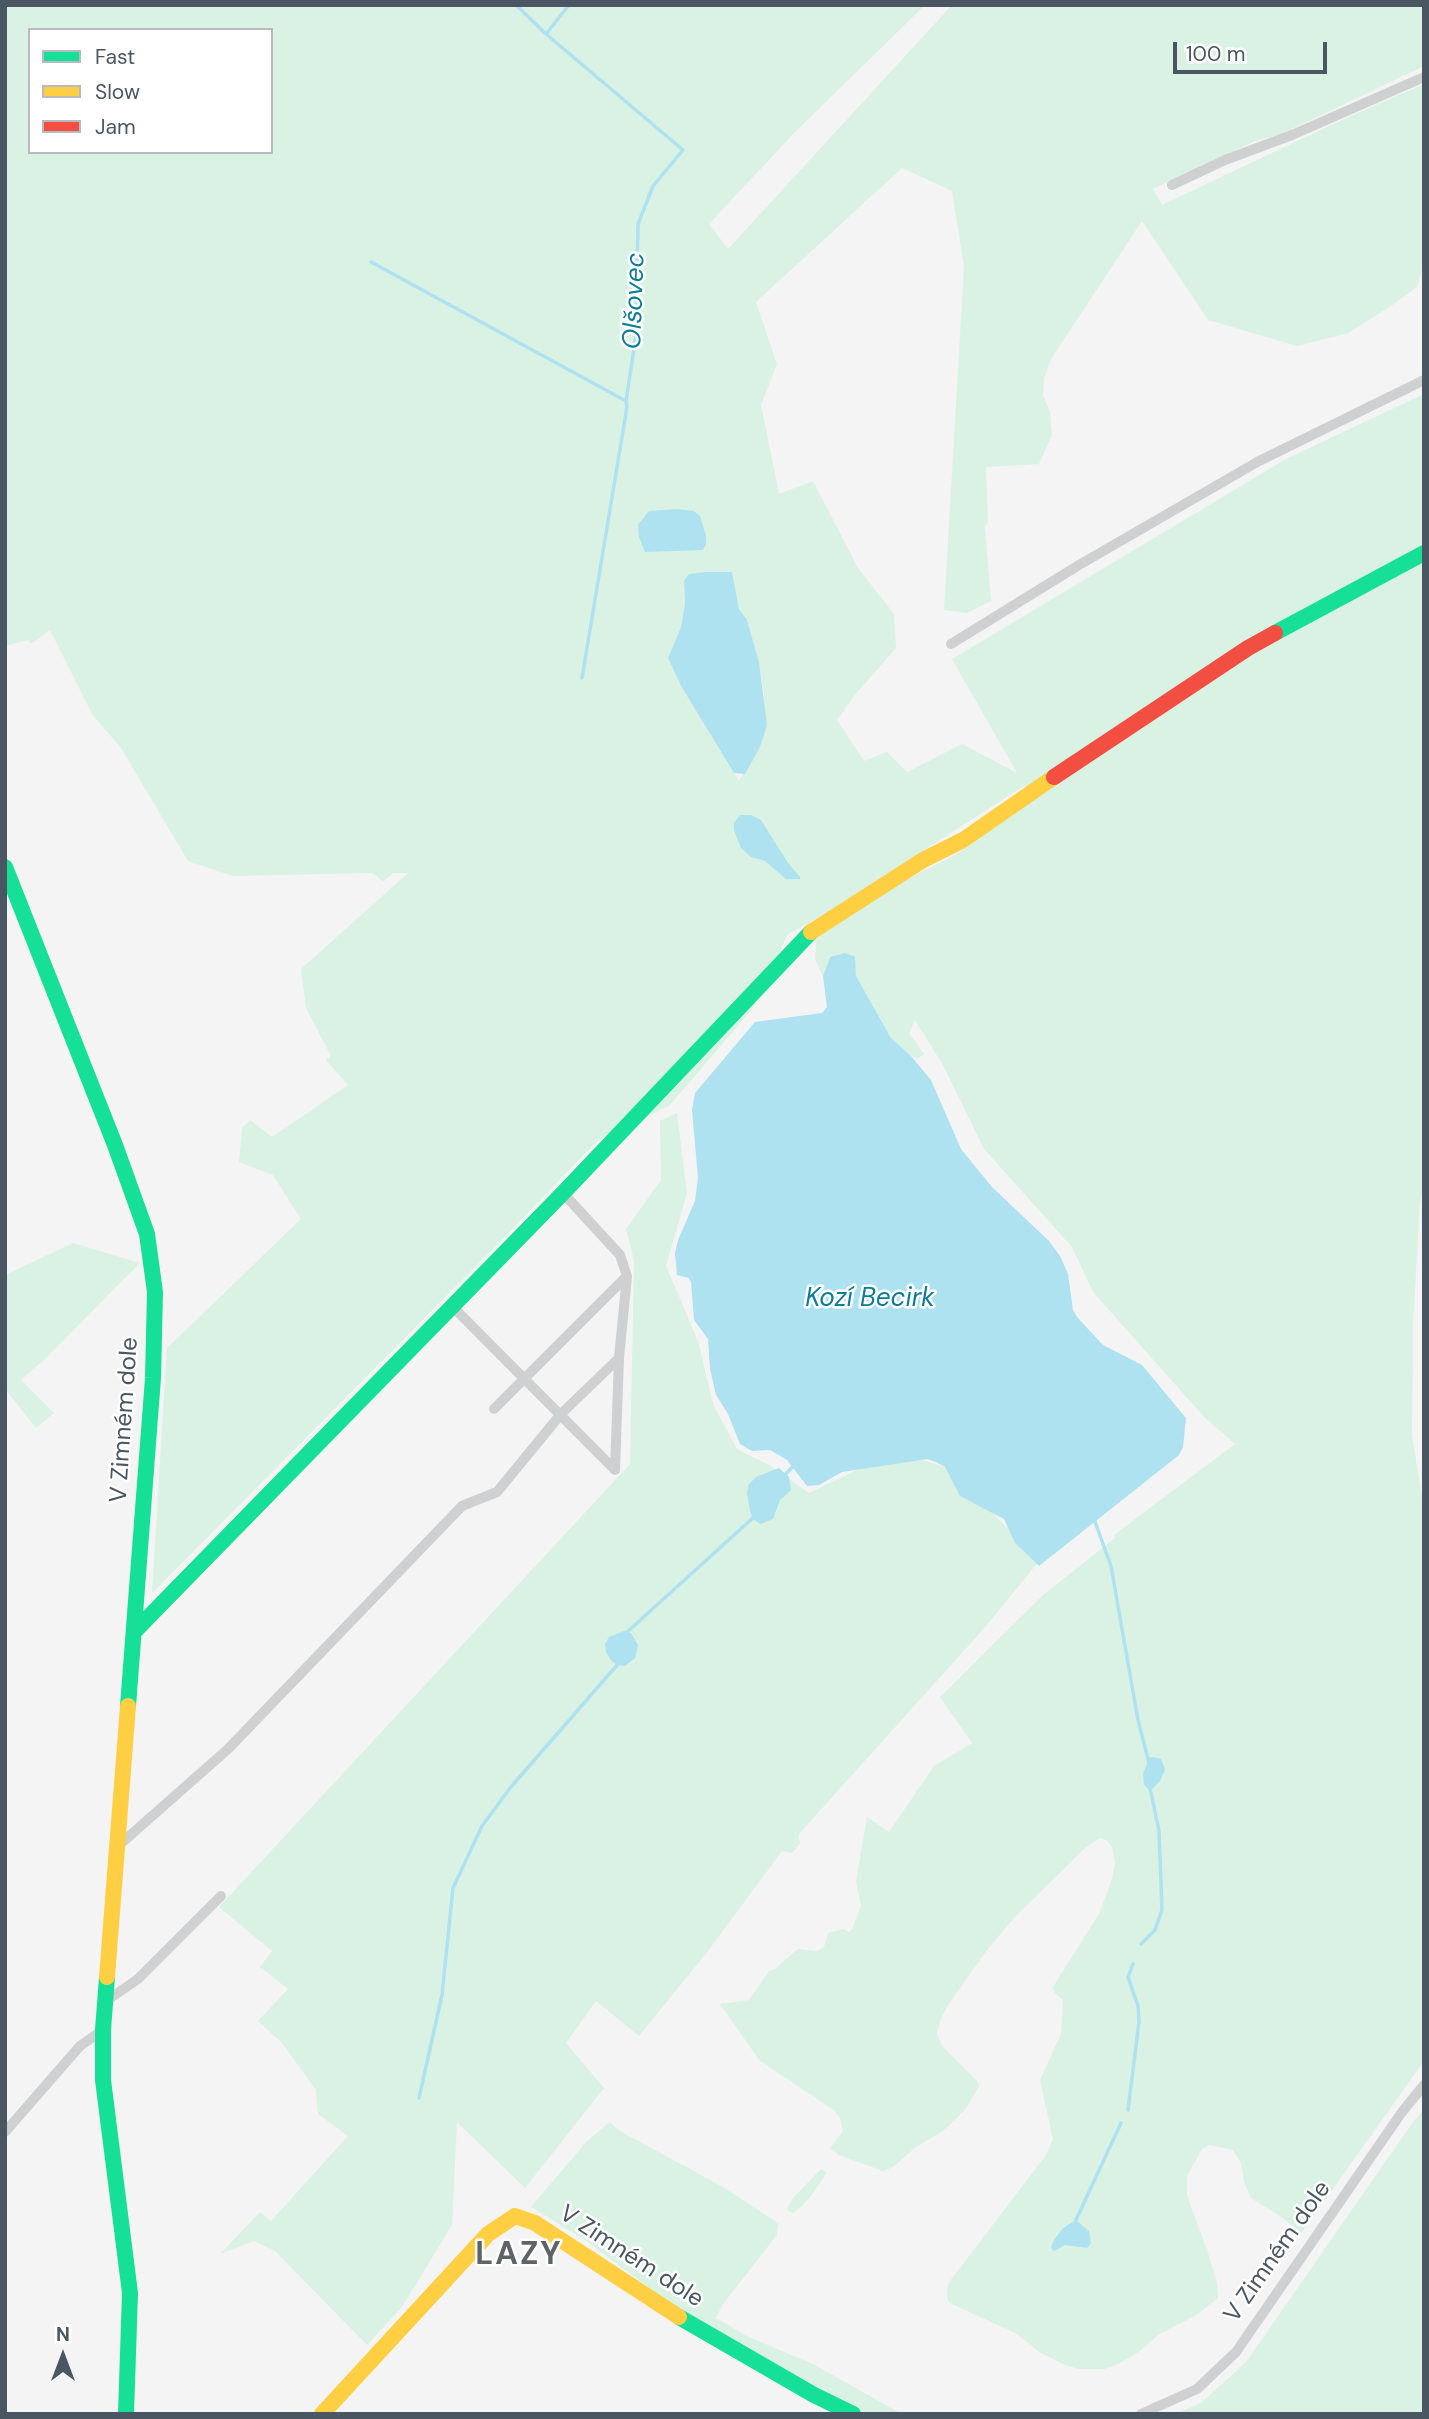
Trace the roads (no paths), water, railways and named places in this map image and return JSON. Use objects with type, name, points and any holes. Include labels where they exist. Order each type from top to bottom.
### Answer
[{"type":"street","points":[[1172,185],[1225,160],[1292,135],[1424,77]]},
{"type":"street","points":[[951,643],[1259,461],[1424,380]]},
{"type":"street","points":[[134,1632],[563,1192],[811,932],[923,860],[963,840],[1116,734],[1248,648],[1424,553]]},
{"type":"street","name":"V Zimném dole","points":[[5,867],[115,1145],[147,1234],[155,1292],[153,1378],[103,2030],[103,2080],[130,2293],[126,2414]]},
{"type":"street","points":[[452,1306],[615,1469],[619,1358],[626,1276],[620,1255],[563,1192]]},
{"type":"street","points":[[494,1409],[626,1276]]},
{"type":"street","points":[[117,1847],[228,1749],[462,1506],[497,1492],[561,1414],[619,1358]]},
{"type":"street","points":[[106,2001],[138,1979],[221,1896]]},
{"type":"street","points":[[5,2132],[80,2046],[103,2030]]},
{"type":"street","name":"V Zimném dole","points":[[1141,2414],[1196,2389],[1236,2353],[1402,2112],[1424,2085]]},
{"type":"street","name":"V Zimném dole","points":[[322,2414],[488,2234],[515,2216],[536,2223],[684,2320],[814,2395],[853,2414]]},
{"type":"water","points":[[649,511],[694,511],[700,516],[706,536],[703,550],[645,552],[638,525]]},
{"type":"water","points":[[732,572],[739,609],[747,620],[759,662],[767,725],[760,747],[745,774],[734,773],[681,686],[668,658],[681,627],[685,604],[684,581],[689,574]]},
{"type":"water","points":[[740,815],[751,815],[761,820],[800,879],[786,879],[765,861],[751,857],[741,848],[734,830],[734,823]]},
{"type":"water","name":"Kozí Becirk","points":[[845,953],[855,957],[856,976],[891,1038],[931,1080],[961,1149],[992,1187],[1049,1241],[1060,1256],[1068,1274],[1073,1310],[1077,1317],[1103,1345],[1142,1365],[1186,1418],[1183,1447],[1179,1455],[1039,1566],[1015,1543],[1004,1519],[960,1496],[945,1467],[936,1462],[927,1459],[842,1472],[819,1485],[807,1486],[787,1460],[770,1450],[752,1451],[740,1444],[728,1414],[716,1395],[710,1369],[708,1339],[694,1320],[691,1282],[689,1278],[677,1275],[675,1253],[695,1201],[698,1178],[692,1110],[695,1093],[755,1022],[822,1013],[827,1007],[823,976],[830,957]]},
{"type":"water","points":[[779,1468],[789,1477],[791,1490],[780,1500],[773,1519],[760,1524],[753,1519],[750,1511],[747,1493],[749,1484],[756,1477]]},
{"type":"water","points":[[624,1631],[631,1633],[638,1645],[635,1658],[625,1666],[617,1665],[611,1660],[605,1644],[609,1637]]},
{"type":"water","points":[[1149,1758],[1161,1759],[1165,1770],[1160,1781],[1150,1791],[1144,1785],[1143,1774]]},
{"type":"water","points":[[1076,2220],[1089,2231],[1091,2243],[1087,2248],[1065,2245],[1054,2251],[1051,2248],[1054,2240],[1063,2228]]},
{"type":"waterway","points":[[516,5],[545,33]]},
{"type":"waterway","name":"Olšovec","points":[[569,5],[546,34],[683,150],[653,186],[638,224],[636,336],[627,407],[582,678]]},
{"type":"waterway","points":[[371,262],[626,401]]},
{"type":"waterway","points":[[784,1476],[796,1463]]},
{"type":"waterway","points":[[626,1633],[755,1516]]},
{"type":"waterway","points":[[1094,1519],[1111,1566],[1138,1720],[1149,1763]]},
{"type":"waterway","points":[[419,2098],[442,1995],[453,1888],[482,1826],[510,1788],[618,1664]]},
{"type":"waterway","points":[[1141,1944],[1155,1930],[1162,1910],[1159,1831],[1150,1788]]},
{"type":"waterway","points":[[1128,2110],[1139,2022],[1138,2006],[1128,1977],[1133,1964]]},
{"type":"waterway","points":[[1076,2220],[1121,2123]]},
{"type":"district","name":"LAZY","points":[[519,2256]]}]
